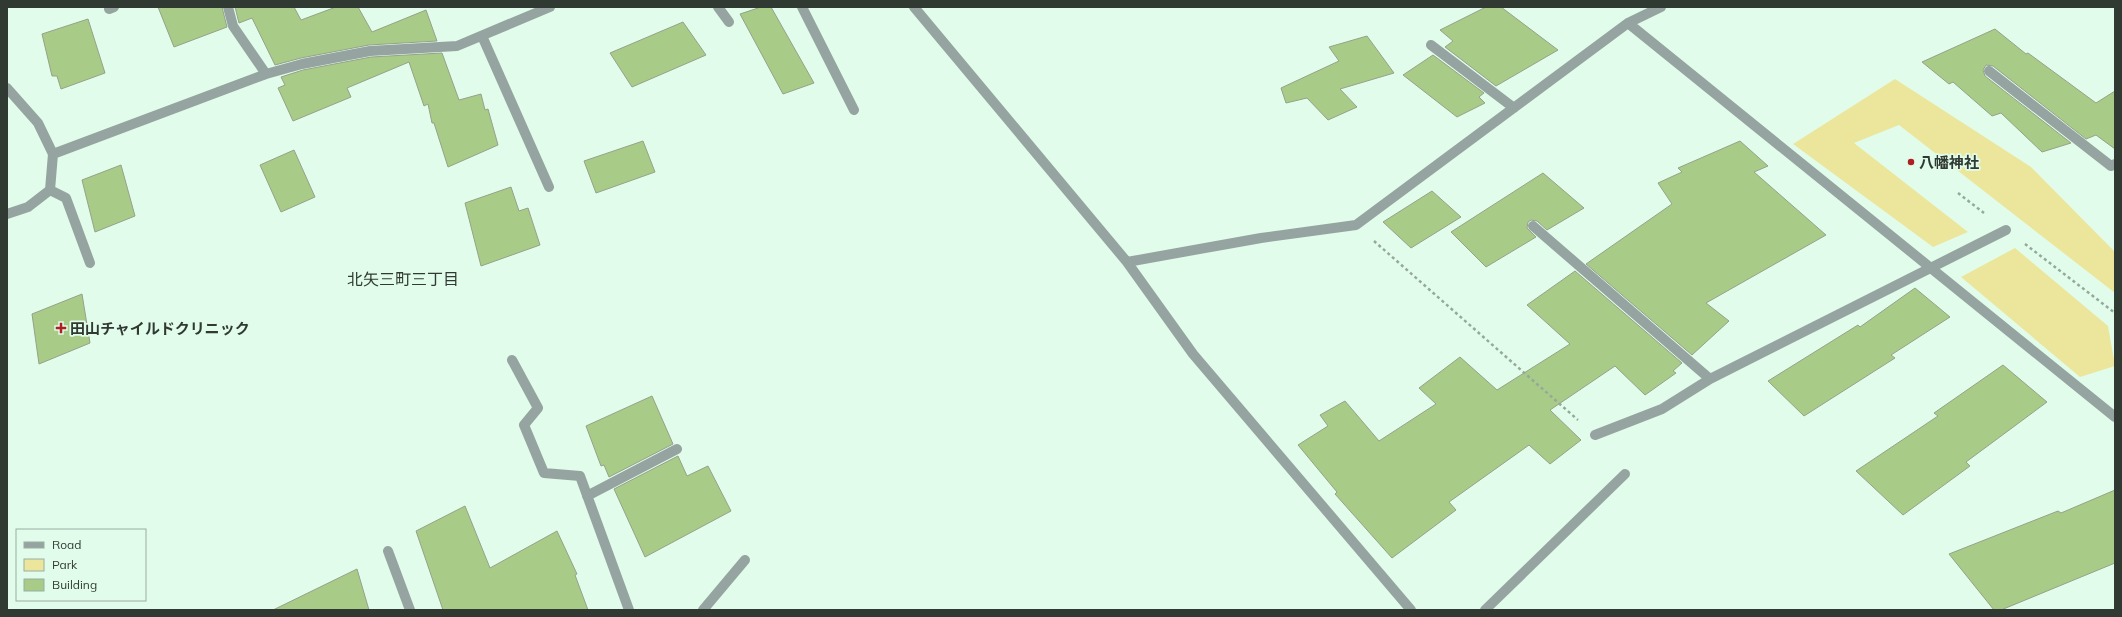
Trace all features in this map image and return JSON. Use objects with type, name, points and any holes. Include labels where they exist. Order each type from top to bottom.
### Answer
[{"type":"street","points":[[228,7],[233,26],[266,74]]},
{"type":"street","points":[[53,154],[266,74],[302,64],[370,52],[457,46],[550,7]]},
{"type":"street","points":[[718,7],[729,22]]},
{"type":"street","points":[[802,7],[854,110]]},
{"type":"street","points":[[914,7],[1127,262],[1193,354],[1411,610]]},
{"type":"street","points":[[1127,262],[1262,238],[1356,225],[1628,24],[1661,7]]},
{"type":"street","points":[[1628,24],[2115,417]]},
{"type":"street","points":[[482,36],[549,187]]},
{"type":"street","points":[[1431,45],[1514,108]]},
{"type":"street","points":[[1989,71],[2111,166],[2115,164]]},
{"type":"street","points":[[7,88],[38,123],[53,154],[50,190],[28,207],[7,214]]},
{"type":"street","points":[[50,190],[66,198],[90,263]]},
{"type":"street","points":[[1532,226],[1710,379]]},
{"type":"street","points":[[1595,435],[1662,408],[1710,379],[2006,230]]},
{"type":"street","points":[[512,360],[538,408],[524,425],[544,473],[580,476],[629,610]]},
{"type":"street","points":[[587,496],[677,449]]},
{"type":"street","points":[[1485,610],[1625,474]]},
{"type":"street","points":[[388,550],[409,610]]},
{"type":"street","points":[[702,610],[745,560]]},
{"type":"path","points":[[1958,193],[2115,313]]},
{"type":"path","points":[[1356,225],[1595,435]]},
{"type":"green space","points":[[1895,79],[2031,167],[2115,252],[2115,293],[1899,125],[1854,143],[1968,232],[1933,247],[1793,144]]},
{"type":"green space","points":[[2015,248],[2108,326],[2115,366],[2080,377],[1961,277]]},
{"type":"building","points":[[158,7],[222,7],[227,27],[174,47]]},
{"type":"building","points":[[235,7],[294,7],[301,20],[336,7],[358,7],[372,32],[426,10],[437,41],[369,45],[301,58],[275,65],[252,18],[239,23]]},
{"type":"building","points":[[761,7],[771,7],[814,83],[783,94],[740,14]]},
{"type":"building","points":[[1486,7],[1501,7],[1558,50],[1496,86],[1445,47],[1453,41],[1440,30]]},
{"type":"building","points":[[88,19],[105,73],[61,89],[57,76],[52,76],[42,34]]},
{"type":"building","points":[[683,22],[706,55],[632,87],[610,53]]},
{"type":"building","points":[[1995,29],[2026,54],[2028,53],[2096,103],[2115,91],[2115,149],[2096,135],[2086,139],[1993,66],[1986,65],[1983,70],[1985,76],[2071,143],[2042,152],[2001,113],[1992,116],[1953,82],[1949,84],[1922,62]]},
{"type":"building","points":[[1367,36],[1394,73],[1340,89],[1357,107],[1328,120],[1307,98],[1286,103],[1281,88],[1339,61],[1329,47]]},
{"type":"building","points":[[442,53],[459,100],[481,94],[485,110],[488,109],[498,145],[448,167],[434,123],[432,123],[428,104],[424,106],[409,62],[347,88],[351,97],[293,121],[278,88],[285,85],[281,77],[303,70],[371,57]]},
{"type":"building","points":[[1433,55],[1484,93],[1479,97],[1485,103],[1457,117],[1403,75]]},
{"type":"building","points":[[643,141],[655,172],[596,193],[584,161]]},
{"type":"building","points":[[1740,141],[1768,166],[1754,172],[1826,235],[1706,303],[1729,321],[1692,355],[1586,264],[1672,204],[1658,183],[1682,172],[1678,168]]},
{"type":"building","points":[[294,150],[315,197],[281,212],[260,165]]},
{"type":"building","points":[[121,165],[135,216],[95,232],[82,180]]},
{"type":"building","points":[[1543,173],[1584,208],[1547,230],[1537,221],[1531,220],[1528,222],[1527,228],[1536,237],[1486,267],[1451,232]]},
{"type":"building","points":[[511,187],[519,211],[528,208],[540,245],[481,266],[465,203]]},
{"type":"building","points":[[1432,191],[1461,217],[1411,248],[1383,222]]},
{"type":"building","points":[[1575,271],[1682,363],[1673,371],[1676,373],[1645,395],[1615,366],[1550,410],[1581,440],[1550,464],[1529,445],[1449,502],[1456,510],[1392,558],[1335,494],[1337,492],[1298,445],[1328,426],[1320,415],[1345,401],[1379,441],[1436,404],[1419,388],[1460,357],[1497,390],[1570,344],[1527,305]]},
{"type":"building","points":[[1915,288],[1950,317],[1891,355],[1895,358],[1804,416],[1768,381],[1858,325],[1860,327]]},
{"type":"building","name":"田山チャイルドクリニック","points":[[82,294],[90,343],[39,364],[32,314]]},
{"type":"building","points":[[2003,365],[2047,402],[1966,462],[1970,466],[1903,515],[1856,471],[1938,416],[1934,413]]},
{"type":"building","points":[[652,396],[673,444],[609,477],[604,465],[601,466],[586,426]]},
{"type":"building","points":[[678,456],[687,476],[708,466],[731,511],[645,557],[614,489]]},
{"type":"building","points":[[2115,490],[2115,563],[2001,610],[1994,610],[1949,554],[2058,511],[2061,513]]},
{"type":"building","points":[[465,506],[490,568],[557,531],[577,574],[575,575],[588,610],[443,610],[416,531]]},
{"type":"building","points":[[357,569],[369,610],[273,610]]},
{"type":"place","name":"八幡神社","points":[[1911,162]]},
{"type":"place","name":"田山チャイルドクリニック","points":[[61,328]]},
{"type":"district","name":"北矢三町三丁目","points":[[403,279]]}]
